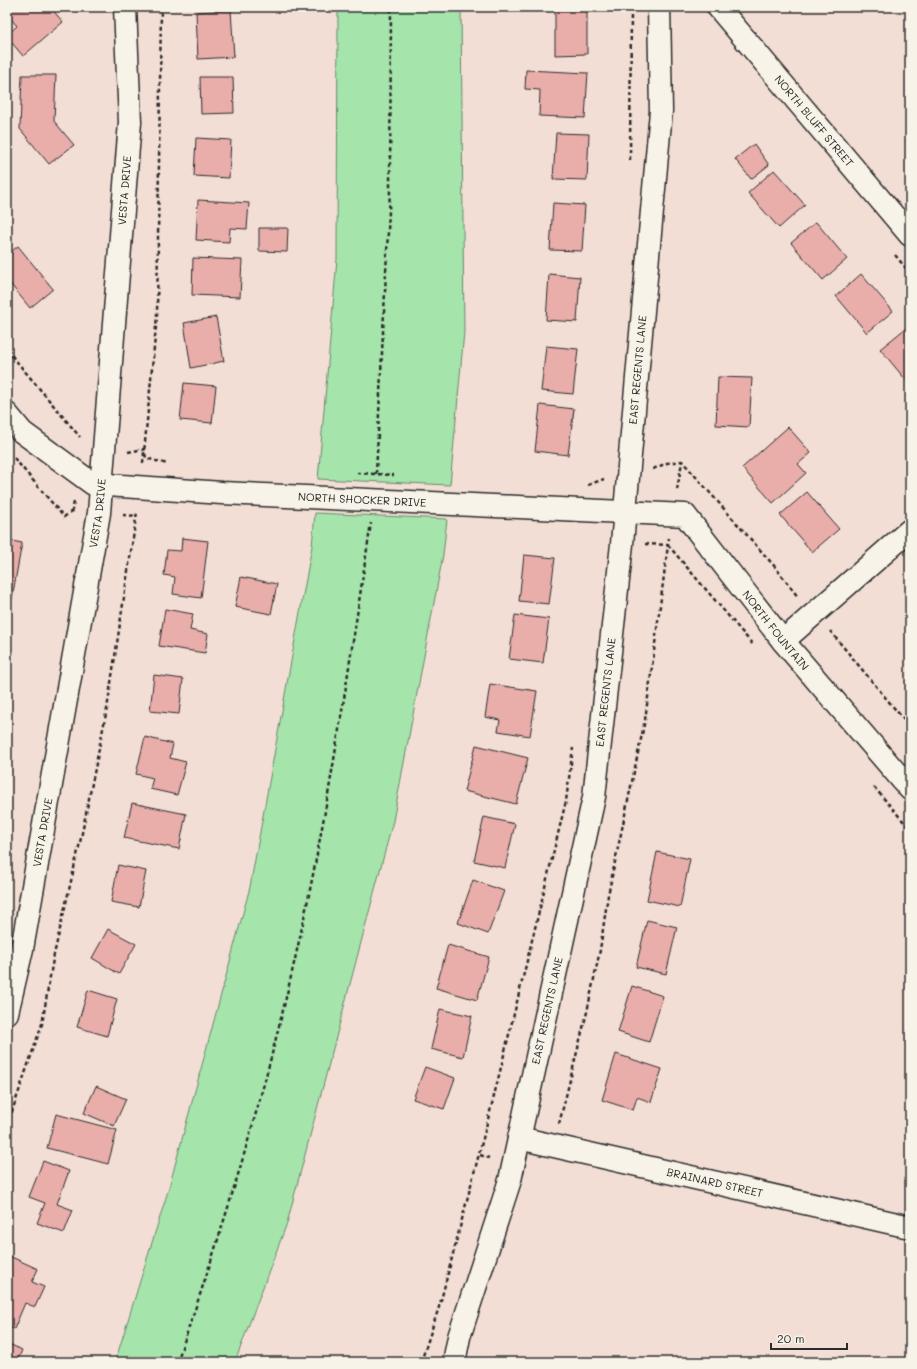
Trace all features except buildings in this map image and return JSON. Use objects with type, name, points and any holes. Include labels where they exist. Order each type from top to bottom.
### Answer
[{"type":"street","name":"VESTA DRIVE","points":[[7,1013],[14,946],[99,515],[130,122],[125,7]]},
{"type":"street","name":"EAST REGENTS LANE","points":[[454,1362],[459,1338],[510,1180],[594,797],[622,544],[623,511],[661,111],[659,7]]},
{"type":"street","name":"NORTH BLUFF STREET","points":[[718,7],[910,235]]},
{"type":"street","name":"NORTH SHOCKER DRIVE","points":[[7,414],[22,432],[93,484],[222,493],[623,511]]},
{"type":"street","name":"NORTH FOUNTAIN","points":[[623,511],[685,515],[783,641],[910,789]]},
{"type":"street","points":[[783,641],[910,530]]},
{"type":"street","name":"BRAINARD STREET","points":[[519,1138],[910,1227]]},
{"type":"path","points":[[7,1126],[42,1024],[54,959],[89,800],[107,709],[141,487],[158,316],[161,7]]},
{"type":"path","points":[[376,479],[390,191],[391,7]]},
{"type":"path","points":[[12,456],[64,517],[72,511]]},
{"type":"path","points":[[558,1129],[588,1012],[600,950],[608,895],[645,720],[668,545],[682,461]]},
{"type":"path","points":[[178,1362],[215,1253],[261,1098],[298,950],[328,801],[372,517]]},
{"type":"path","points":[[622,544],[668,545]]},
{"type":"path","points":[[421,1362],[440,1304],[480,1155],[566,801],[574,746]]},
{"type":"path","points":[[480,1155],[489,1158]]},
{"type":"green space","points":[[338,7],[461,7],[464,332],[450,485],[318,479],[337,259]]},
{"type":"green space","points":[[315,513],[447,519],[443,555],[393,821],[287,1223],[235,1362],[115,1362],[168,1191],[250,887],[312,546]]}]
